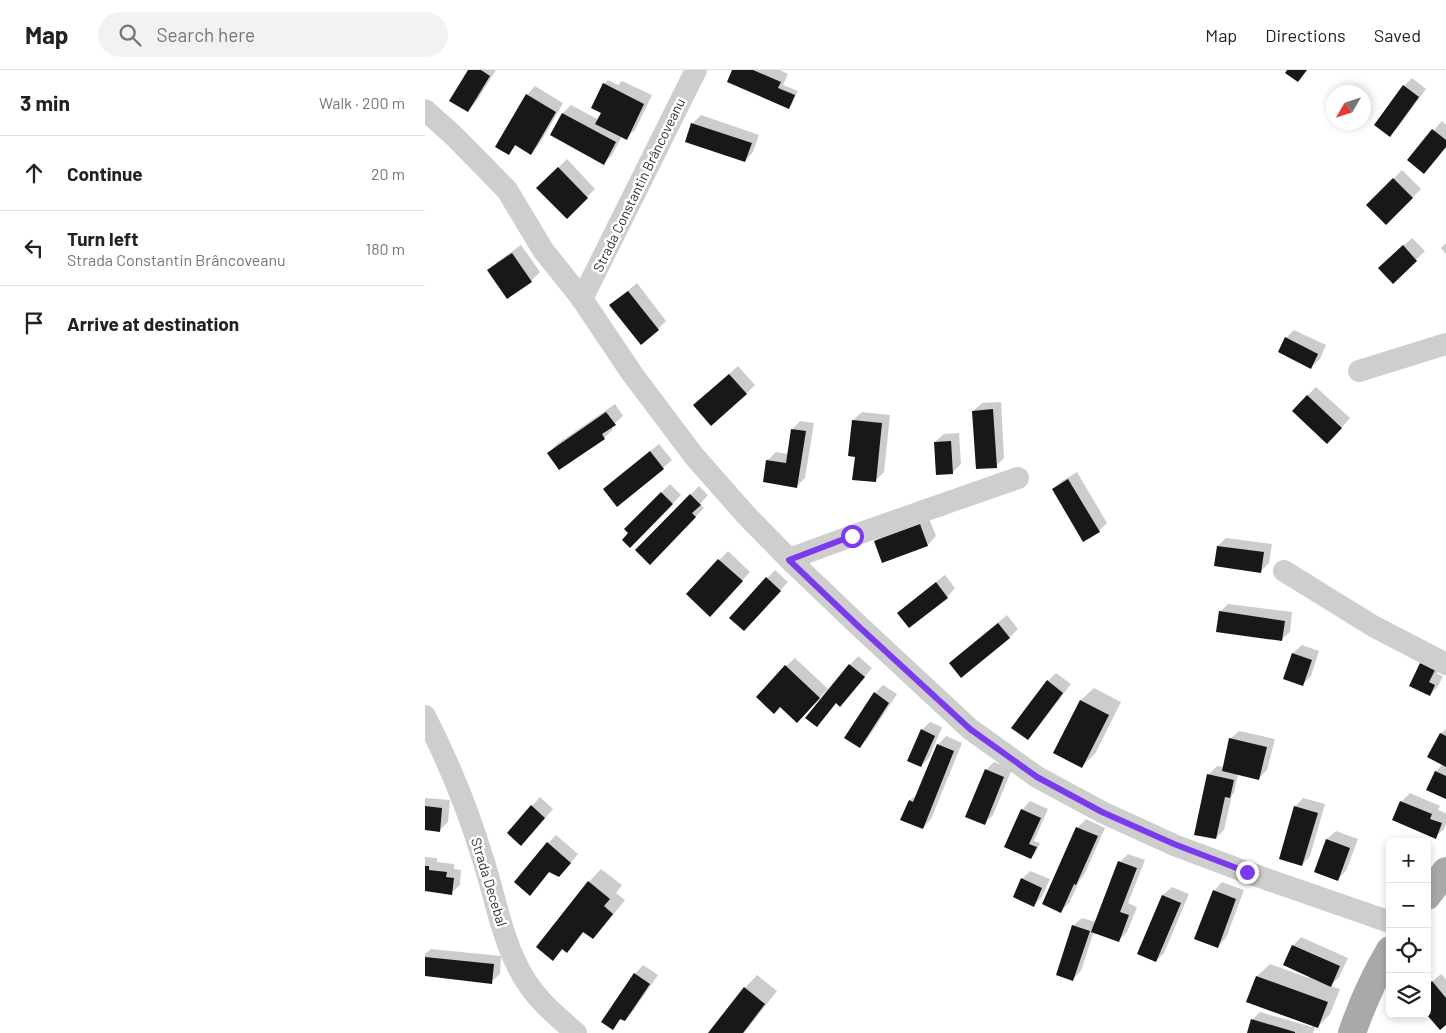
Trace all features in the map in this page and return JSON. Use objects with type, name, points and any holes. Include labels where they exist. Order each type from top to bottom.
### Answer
[{"type":"main road","points":[[1431,891],[1446,871]]},
{"type":"main road","points":[[1352,1033],[1377,971],[1386,956]]},
{"type":"street","name":"Strada Constantin Brâncoveanu","points":[[582,299],[695,70]]},
{"type":"street","points":[[425,110],[454,136],[507,190],[543,250],[582,299],[633,375],[694,456],[789,560],[970,729],[1037,777],[1102,812],[1174,844],[1247,872],[1386,921]]},
{"type":"street","points":[[1359,371],[1446,344]]},
{"type":"street","points":[[789,560],[1018,478]]},
{"type":"street","points":[[1284,572],[1373,626],[1446,664]]},
{"type":"street","name":"Strada Decebal","points":[[425,716],[465,803],[516,963],[526,982],[541,1001],[576,1033]]},
{"type":"building","points":[[468,70],[481,70],[490,76],[468,112],[449,101]]},
{"type":"building","points":[[732,70],[753,70],[781,82],[778,88],[795,95],[789,109],[727,82]]},
{"type":"building","points":[[1287,70],[1307,70],[1298,82],[1285,73]]},
{"type":"building","points":[[603,83],[644,104],[627,140],[595,124],[601,113],[591,108]]},
{"type":"building","points":[[1403,85],[1419,97],[1390,137],[1374,125]]},
{"type":"building","points":[[526,94],[556,112],[531,155],[515,145],[509,155],[495,147]]},
{"type":"building","points":[[562,113],[616,142],[604,165],[550,135]]},
{"type":"building","points":[[691,123],[752,143],[745,162],[685,142]]},
{"type":"building","points":[[1432,129],[1446,140],[1446,147],[1424,174],[1407,160]]},
{"type":"building","points":[[558,167],[588,198],[567,219],[536,188]]},
{"type":"building","points":[[1393,178],[1413,198],[1386,225],[1366,205]]},
{"type":"building","points":[[1403,245],[1417,261],[1393,284],[1378,268]]},
{"type":"building","points":[[512,253],[532,282],[507,299],[487,270]]},
{"type":"building","points":[[628,291],[659,330],[641,345],[609,305]]},
{"type":"building","points":[[1285,337],[1318,354],[1311,369],[1278,352]]},
{"type":"building","points":[[729,374],[747,394],[711,426],[693,405]]},
{"type":"building","points":[[1307,395],[1342,428],[1327,444],[1292,411]]},
{"type":"building","points":[[993,409],[997,468],[976,469],[972,411]]},
{"type":"building","points":[[606,412],[616,425],[602,434],[605,439],[559,470],[547,453]]},
{"type":"building","points":[[852,420],[882,423],[876,482],[852,480],[855,457],[848,456]]},
{"type":"building","points":[[791,429],[806,431],[797,488],[763,482],[766,460],[786,463]]},
{"type":"building","points":[[951,441],[953,474],[936,475],[934,442]]},
{"type":"building","points":[[650,451],[664,469],[617,507],[603,489]]},
{"type":"building","points":[[1068,479],[1100,532],[1083,542],[1052,489]]},
{"type":"building","points":[[661,492],[673,504],[630,548],[622,540],[628,533],[624,529]]},
{"type":"building","points":[[690,494],[701,505],[692,513],[696,517],[650,565],[635,550]]},
{"type":"building","points":[[920,524],[928,546],[882,563],[874,541]]},
{"type":"building","points":[[1217,546],[1264,552],[1261,573],[1214,566]]},
{"type":"building","points":[[718,559],[743,581],[710,617],[686,594]]},
{"type":"building","points":[[766,577],[781,591],[744,631],[729,618]]},
{"type":"building","points":[[936,582],[948,598],[909,628],[897,613]]},
{"type":"building","points":[[1219,611],[1285,621],[1282,641],[1216,632]]},
{"type":"building","points":[[998,623],[1010,638],[961,678],[949,663]]},
{"type":"building","points":[[1292,653],[1312,660],[1303,686],[1283,679]]},
{"type":"building","points":[[1420,663],[1435,670],[1429,682],[1435,685],[1430,696],[1409,686]]},
{"type":"building","points":[[849,664],[865,677],[840,707],[836,703],[817,727],[805,718]]},
{"type":"building","points":[[785,665],[820,698],[797,723],[780,707],[774,714],[756,697]]},
{"type":"building","points":[[1047,680],[1063,693],[1028,740],[1011,728]]},
{"type":"building","points":[[874,692],[889,703],[860,748],[844,738]]},
{"type":"building","points":[[1080,700],[1109,715],[1082,768],[1053,753]]},
{"type":"building","points":[[921,729],[935,736],[921,767],[907,761]]},
{"type":"building","points":[[1440,733],[1446,736],[1446,767],[1427,757]]},
{"type":"building","points":[[1229,738],[1267,747],[1259,780],[1222,771]]},
{"type":"building","points":[[937,744],[954,751],[923,829],[900,820],[909,800],[913,802]]},
{"type":"building","points":[[985,769],[1004,777],[985,825],[965,817]]},
{"type":"building","points":[[1435,771],[1446,776],[1446,799],[1426,790]]},
{"type":"building","points":[[1207,774],[1234,780],[1230,798],[1225,797],[1216,839],[1194,835]]},
{"type":"building","points":[[1400,801],[1432,814],[1430,819],[1442,823],[1436,839],[1392,820]]},
{"type":"building","points":[[531,805],[545,818],[521,846],[507,833]]},
{"type":"building","points":[[425,806],[442,808],[440,832],[425,830]]},
{"type":"building","points":[[1294,806],[1318,813],[1302,866],[1279,859]]},
{"type":"building","points":[[1021,809],[1041,818],[1029,844],[1037,847],[1031,859],[1004,847]]},
{"type":"building","points":[[1076,827],[1098,836],[1061,913],[1042,904]]},
{"type":"building","points":[[1326,839],[1350,848],[1338,881],[1314,872]]},
{"type":"building","points":[[547,842],[571,863],[559,877],[549,872],[530,896],[514,882]]},
{"type":"building","points":[[1118,861],[1137,868],[1120,912],[1129,915],[1119,942],[1091,932]]},
{"type":"building","points":[[425,866],[429,866],[429,870],[447,872],[446,877],[454,878],[452,895],[425,891]]},
{"type":"building","points":[[1021,878],[1042,888],[1034,907],[1013,897]]},
{"type":"building","points":[[588,881],[610,899],[604,906],[613,914],[593,939],[583,932],[567,953],[562,949],[553,961],[536,947]]},
{"type":"building","points":[[1213,890],[1236,899],[1218,948],[1194,939]]},
{"type":"building","points":[[1162,895],[1181,903],[1156,962],[1137,954]]},
{"type":"building","points":[[1072,925],[1090,931],[1073,981],[1056,975]]},
{"type":"building","points":[[1292,945],[1340,966],[1331,987],[1283,965]]},
{"type":"building","points":[[425,957],[494,964],[492,984],[425,976]]},
{"type":"building","points":[[634,973],[650,984],[625,1021],[620,1019],[613,1030],[601,1022]]},
{"type":"building","points":[[1256,976],[1328,1002],[1318,1028],[1246,1002]]},
{"type":"building","points":[[1431,982],[1446,998],[1446,1025],[1440,1030],[1430,1018]]},
{"type":"building","points":[[744,987],[765,1004],[743,1033],[708,1033]]},
{"type":"building","points":[[1251,1019],[1295,1032],[1295,1033],[1247,1033]]},
{"type":"route","points":[[852,536],[789,560],[970,729],[1037,777],[1102,812],[1174,844],[1247,872]]}]
